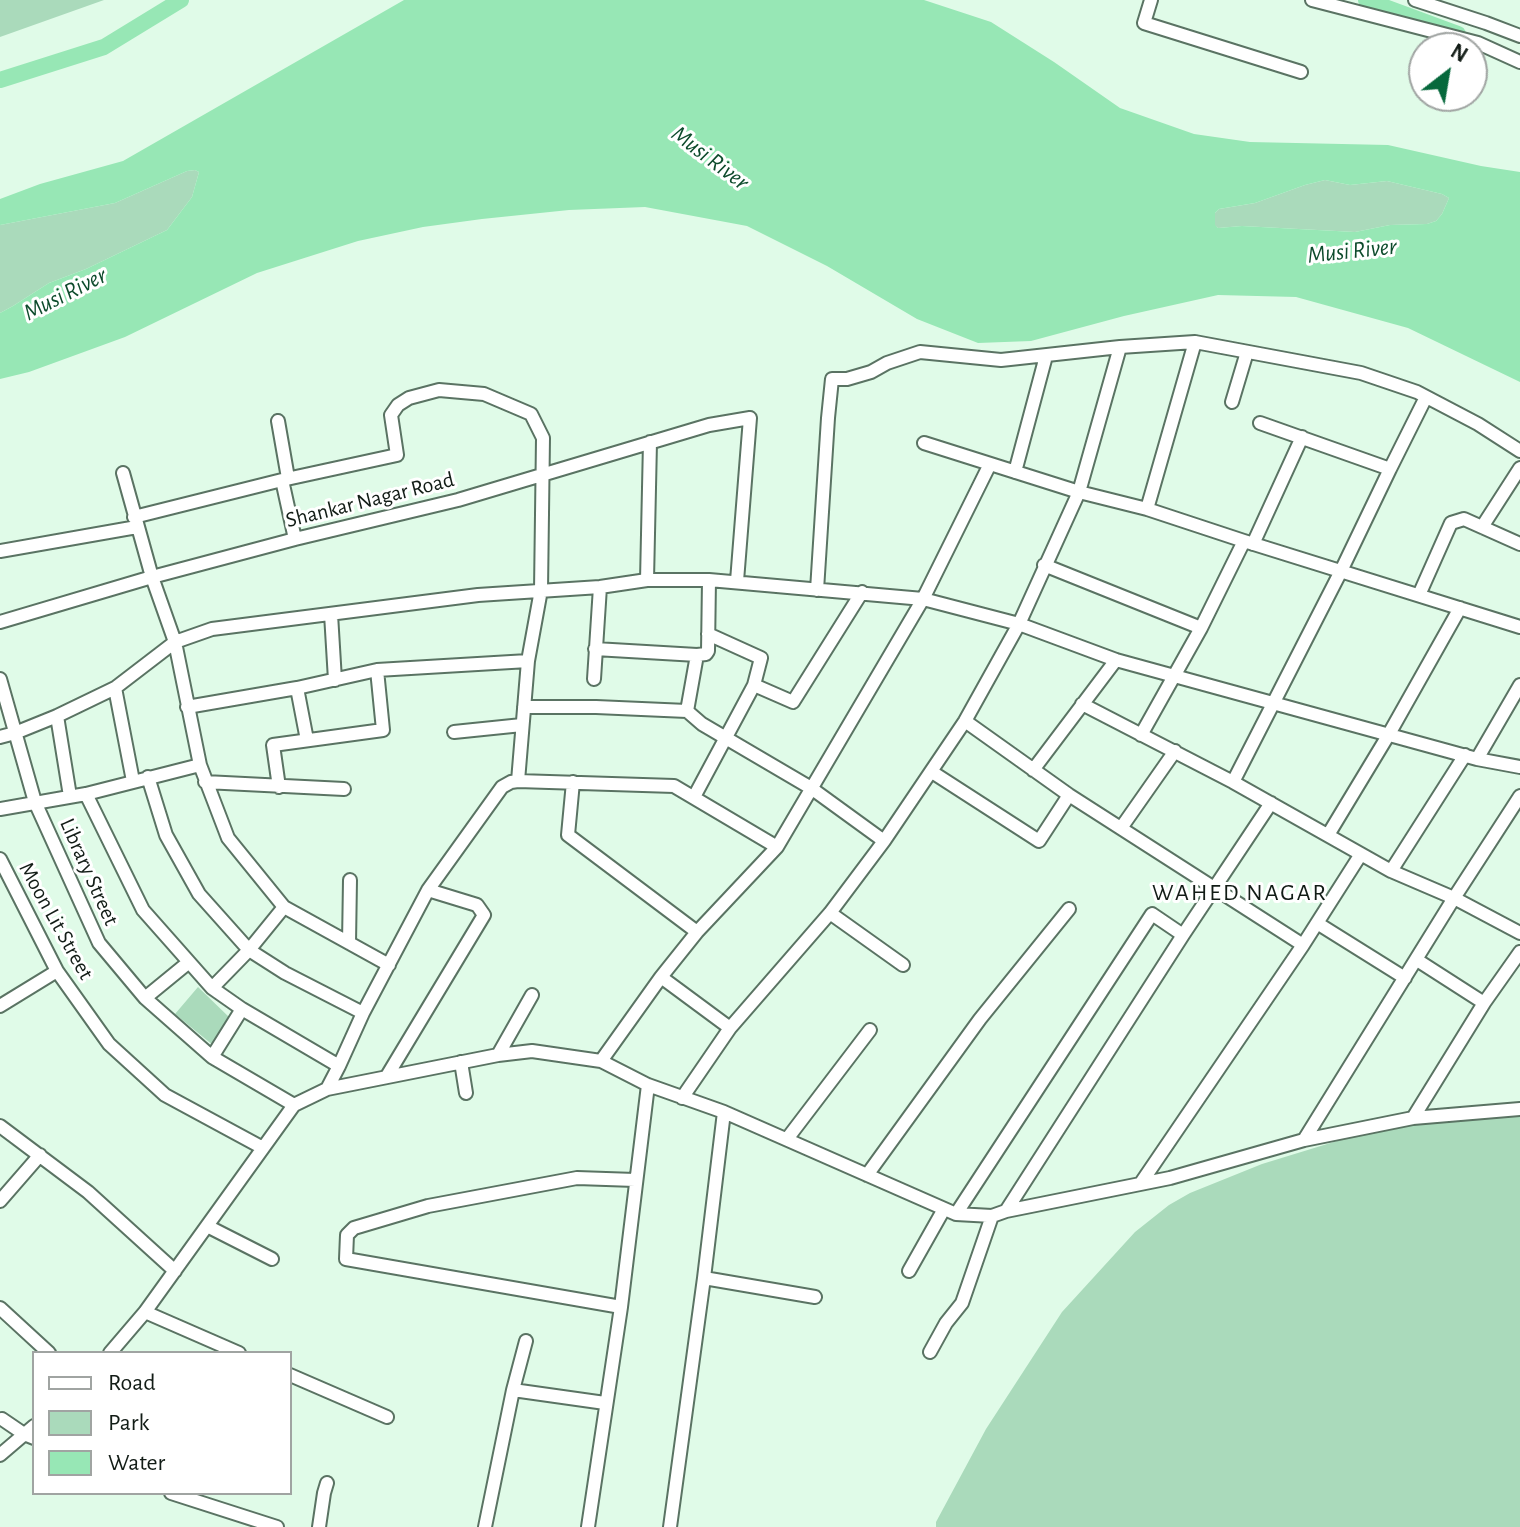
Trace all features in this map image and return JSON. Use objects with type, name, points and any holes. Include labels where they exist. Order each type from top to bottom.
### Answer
[{"type":"street","points":[[1151,0],[1144,23],[1301,72]]},
{"type":"street","points":[[1312,0],[1436,32]]},
{"type":"street","points":[[1415,0],[1520,36]]},
{"type":"street","points":[[1482,32],[1486,23]]},
{"type":"street","points":[[1488,48],[1520,62]]},
{"type":"street","points":[[1147,509],[1195,342]]},
{"type":"street","points":[[817,590],[832,379],[847,379],[871,372],[920,352],[1001,360],[1195,342],[1361,373],[1417,392],[1478,424],[1520,451]]},
{"type":"street","points":[[682,1098],[730,1028],[830,913],[884,841],[965,721],[1019,624],[1079,492],[1120,347]]},
{"type":"street","points":[[1232,402],[1247,352]]},
{"type":"street","points":[[1015,472],[1046,356]]},
{"type":"street","points":[[0,551],[136,522],[285,479],[397,455],[391,415],[398,405],[409,398],[439,390],[484,394],[531,414],[543,438],[541,590],[528,661],[518,781]]},
{"type":"street","points":[[1233,782],[1275,704],[1426,397]]},
{"type":"street","name":"Shankar Nagar Road","points":[[0,622],[152,577],[458,500],[709,425],[750,418],[737,581]]},
{"type":"street","points":[[278,421],[295,539]]},
{"type":"street","points":[[1260,423],[1390,469]]},
{"type":"street","points":[[1141,735],[1249,543],[1302,437]]},
{"type":"street","points":[[647,580],[650,442]]},
{"type":"street","points":[[924,443],[1079,492],[1147,509],[1520,627]]},
{"type":"street","points":[[601,1061],[697,932],[777,847],[923,599],[990,464]]},
{"type":"street","points":[[1482,527],[1520,468]]},
{"type":"street","points":[[123,473],[152,577],[175,642],[200,765],[228,838],[284,907],[389,965]]},
{"type":"street","points":[[1419,595],[1451,523],[1464,519],[1520,544]]},
{"type":"street","points":[[1044,565],[1201,628]]},
{"type":"street","points":[[0,737],[57,716],[115,688],[175,642],[212,629],[478,595],[600,587],[647,580],[709,580],[923,599],[1019,624],[1116,660],[1471,757],[1520,767]]},
{"type":"street","points":[[595,649],[703,655],[708,651],[709,580]]},
{"type":"street","points":[[594,679],[600,587]]},
{"type":"street","points":[[754,685],[793,702],[862,592]]},
{"type":"street","points":[[1328,835],[1460,608]]},
{"type":"street","points":[[331,614],[335,680]]},
{"type":"street","points":[[694,797],[754,685],[761,658],[708,634]]},
{"type":"street","points":[[687,711],[697,655]]},
{"type":"street","points":[[1033,770],[1116,660]]},
{"type":"street","points":[[187,707],[377,670],[528,661]]},
{"type":"street","points":[[279,787],[273,745],[383,730],[377,670]]},
{"type":"street","name":"Library Street","points":[[0,679],[35,802],[99,943],[145,998],[212,1057],[294,1105]]},
{"type":"street","points":[[1391,871],[1520,685]]},
{"type":"street","points":[[115,688],[133,781]]},
{"type":"street","points":[[297,688],[307,740]]},
{"type":"street","points":[[1082,704],[1233,782],[1391,871],[1454,898],[1520,933]]},
{"type":"street","points":[[524,707],[687,711],[702,724],[811,788],[884,841]]},
{"type":"street","points":[[57,716],[70,796]]},
{"type":"street","points":[[965,721],[1069,795],[1303,945]]},
{"type":"street","points":[[454,732],[522,725]]},
{"type":"street","points":[[1121,828],[1175,751]]},
{"type":"street","points":[[0,809],[86,794],[200,765]]},
{"type":"street","points":[[932,772],[1039,841],[1069,795]]},
{"type":"street","points":[[148,777],[166,835],[199,894],[249,950],[285,973],[363,1013]]},
{"type":"street","points":[[205,782],[344,789]]},
{"type":"street","points":[[327,1089],[428,890],[502,787],[511,782],[674,786],[777,847]]},
{"type":"street","points":[[573,782],[568,835],[697,932]]},
{"type":"street","points":[[86,794],[143,910],[212,988],[339,1066]]},
{"type":"street","points":[[1304,1140],[1520,796]]},
{"type":"street","points":[[1006,1211],[1271,803]]},
{"type":"street","points":[[1141,1183],[1361,854]]},
{"type":"street","name":"Moon Lit Street","points":[[0,859],[5,882],[57,971],[109,1044],[165,1095],[263,1148]]},
{"type":"street","points":[[349,943],[350,880]]},
{"type":"street","points":[[387,1076],[484,915],[477,905],[428,890]]},
{"type":"street","points":[[212,988],[249,950],[284,907]]},
{"type":"street","points":[[867,1175],[980,1019],[1069,909]]},
{"type":"street","points":[[830,913],[903,965]]},
{"type":"street","points":[[909,1271],[1152,914],[1183,935]]},
{"type":"street","points":[[1317,923],[1405,978]]},
{"type":"street","points":[[1413,1118],[1484,1003],[1520,952]]},
{"type":"street","points":[[1417,960],[1484,1003]]},
{"type":"street","points":[[145,998],[189,962]]},
{"type":"street","points":[[0,1006],[57,971]]},
{"type":"street","points":[[661,977],[730,1028]]},
{"type":"street","points":[[498,1055],[532,995]]},
{"type":"street","points":[[212,1057],[242,1009]]},
{"type":"street","points":[[787,1139],[870,1030]]},
{"type":"street","points":[[112,1351],[145,1312],[294,1105],[327,1089],[498,1055],[532,1051],[601,1061],[648,1085],[724,1112],[950,1212],[992,1216],[1170,1178],[1304,1140],[1413,1118],[1520,1109]]},
{"type":"street","points":[[461,1062],[466,1093]]},
{"type":"street","points":[[588,1527],[621,1307],[648,1085]]},
{"type":"street","points":[[670,1527],[724,1112]]},
{"type":"street","points":[[0,1126],[88,1192],[175,1271]]},
{"type":"street","points":[[0,1201],[40,1155]]},
{"type":"street","points":[[621,1307],[346,1259],[347,1235],[354,1228],[428,1206],[577,1178],[635,1180]]},
{"type":"street","points":[[930,1352],[946,1323],[962,1303],[992,1216]]},
{"type":"street","points":[[207,1226],[272,1259]]},
{"type":"street","points":[[704,1278],[815,1297]]},
{"type":"street","points":[[0,1308],[47,1351]]},
{"type":"street","points":[[145,1312],[234,1351]]},
{"type":"street","points":[[485,1527],[526,1341]]},
{"type":"street","points":[[292,1376],[387,1417]]},
{"type":"street","points":[[513,1390],[605,1403]]},
{"type":"street","points":[[3,1423],[31,1433]]},
{"type":"street","points":[[0,1455],[31,1433]]},
{"type":"street","points":[[319,1527],[327,1483]]},
{"type":"street","points":[[175,1495],[277,1527]]},
{"type":"green space","points":[[0,0],[104,0],[0,37]]},
{"type":"green space","points":[[195,170],[199,172],[192,197],[167,230],[49,283],[0,313],[0,225],[115,203]]},
{"type":"green space","points":[[1325,180],[1350,185],[1387,181],[1449,198],[1442,214],[1436,221],[1427,224],[1390,225],[1355,232],[1242,226],[1218,228],[1214,225],[1215,213],[1219,209],[1255,203]]},
{"type":"green space","points":[[198,987],[230,1018],[214,1046],[175,1014]]},
{"type":"green space","points":[[1520,1116],[1520,1527],[936,1527],[986,1429],[1062,1312],[1135,1232],[1169,1205],[1190,1193],[1262,1164],[1350,1137],[1417,1123]]},
{"type":"water","name":"Musi River","points":[[404,0],[924,0],[991,22],[1120,108],[1194,134],[1250,142],[1388,145],[1520,172],[1520,382],[1408,328],[1296,297],[1218,295],[1031,341],[978,343],[917,319],[827,266],[747,226],[645,207],[569,210],[482,219],[423,227],[358,241],[257,273],[125,337],[29,372],[0,379],[0,313],[49,283],[167,230],[192,197],[199,172],[187,171],[115,203],[0,225],[0,199],[40,184],[123,161]],"holes":[[[1325,180],[1350,185],[1387,181],[1449,198],[1442,214],[1436,221],[1427,224],[1390,225],[1355,232],[1242,226],[1218,228],[1215,225],[1215,213],[1219,209],[1255,203]]]},
{"type":"waterway","points":[[0,80],[104,47],[181,0]]},
{"type":"waterway","points":[[1366,0],[1453,32]]},
{"type":"district","name":"WAHED NAGAR","points":[[1240,893]]}]
